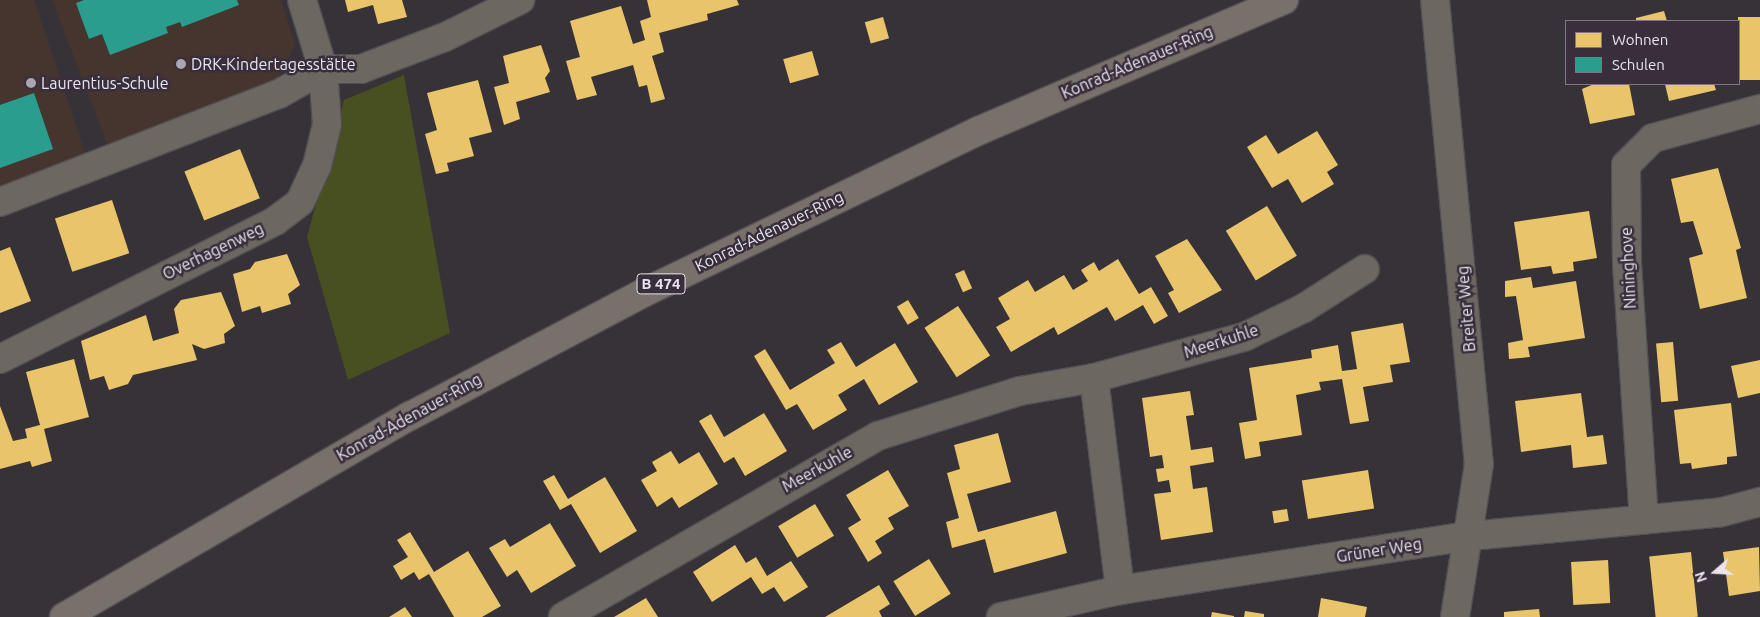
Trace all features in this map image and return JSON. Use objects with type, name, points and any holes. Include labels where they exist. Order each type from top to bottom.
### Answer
[{"type":"main road","name":"Konrad-Adenauer-Ring","points":[[64,617],[410,416],[645,292],[978,132],[1284,0]]},
{"type":"street","name":"Overhagenweg","points":[[0,359],[145,283],[208,256],[275,221],[300,202],[317,166],[327,124],[323,69],[302,0]]},
{"type":"street","points":[[0,202],[279,94],[323,69],[361,69],[445,37],[520,0]]},
{"type":"street","name":"Breiter Weg","points":[[1435,0],[1479,464],[1470,536],[1455,617]]},
{"type":"street","name":"Nininghove","points":[[1644,520],[1626,256],[1626,165],[1653,138],[1760,109]]},
{"type":"street","name":"Meerkuhle","points":[[563,617],[878,436],[1020,391],[1094,378],[1244,337],[1304,308],[1365,269]]},
{"type":"street","points":[[1094,378],[1120,590]]},
{"type":"street","name":"Grüner Weg","points":[[1001,617],[1120,590],[1470,536],[1722,512],[1760,502]]},
{"type":"shaded area","name":"Laurentius-Schule","points":[[0,0],[34,0],[89,165],[0,198]]},
{"type":"shaded area","name":"DRK-Kindertagesstätte","points":[[52,0],[281,0],[295,45],[275,84],[109,149]]},
{"type":"green space","points":[[404,75],[450,333],[348,380],[307,237],[344,100]]},
{"type":"building: Wohnen","points":[[345,0],[402,0],[407,17],[378,24],[373,5],[348,12]]},
{"type":"building: Wohnen","points":[[647,0],[737,0],[739,5],[707,14],[708,20],[659,33],[664,52],[652,56],[665,99],[651,103],[647,85],[639,87],[633,65],[591,77],[597,95],[577,100],[566,61],[580,57],[570,21],[621,6],[633,44],[645,40],[640,21],[651,17]]},
{"type":"building: Wohnen","points":[[1664,11],[1667,20],[1636,20],[1636,18]]},
{"type":"building: Wohnen","points":[[883,17],[889,38],[871,43],[865,22]]},
{"type":"building: Wohnen","points":[[1738,17],[1760,17],[1760,80],[1740,80],[1740,20],[1738,20]]},
{"type":"building: Wohnen","points":[[541,45],[550,71],[545,78],[550,92],[516,102],[520,119],[504,125],[494,87],[509,83],[503,56]]},
{"type":"building: Wohnen","points":[[812,51],[819,75],[790,83],[783,59]]},
{"type":"building: Wohnen","points":[[478,80],[492,132],[469,138],[474,156],[447,163],[449,171],[436,174],[425,134],[437,130],[427,93]]},
{"type":"building: Wohnen","points":[[1592,85],[1629,85],[1635,115],[1590,124],[1582,89]]},
{"type":"building: Wohnen","points":[[1665,85],[1714,85],[1716,90],[1669,101]]},
{"type":"building: Wohnen","points":[[1317,131],[1338,165],[1327,172],[1334,184],[1302,203],[1288,179],[1272,188],[1247,147],[1266,135],[1278,154]]},
{"type":"building: Wohnen","points":[[240,149],[260,198],[204,221],[184,171]]},
{"type":"building: Wohnen","points":[[1718,168],[1741,248],[1736,250],[1747,298],[1700,309],[1689,258],[1703,254],[1693,221],[1681,223],[1671,179]]},
{"type":"building: Wohnen","points":[[112,200],[129,253],[72,272],[55,219]]},
{"type":"building: Wohnen","points":[[1267,206],[1297,256],[1256,280],[1226,231]]},
{"type":"building: Wohnen","points":[[1589,211],[1597,258],[1573,262],[1574,271],[1553,274],[1551,266],[1521,270],[1514,222]]},
{"type":"building: Wohnen","points":[[1187,239],[1222,290],[1179,313],[1168,293],[1174,290],[1155,256]]},
{"type":"building: Wohnen","points":[[10,247],[31,301],[0,313],[0,251]]},
{"type":"building: Wohnen","points":[[287,254],[300,285],[288,294],[291,304],[262,313],[260,306],[242,312],[233,274],[250,269],[255,262]]},
{"type":"building: Wohnen","points":[[1118,259],[1139,294],[1151,287],[1168,316],[1154,324],[1143,305],[1115,321],[1107,307],[1058,335],[1054,327],[1011,352],[996,327],[1010,319],[998,298],[1028,280],[1035,292],[1064,275],[1073,290],[1088,281],[1081,270],[1094,262],[1099,271]]},
{"type":"building: Wohnen","points":[[964,270],[972,288],[963,292],[955,274]]},
{"type":"building: Wohnen","points":[[1531,277],[1533,288],[1576,281],[1585,338],[1528,347],[1530,357],[1509,359],[1508,343],[1523,340],[1516,296],[1505,297],[1505,281]]},
{"type":"building: Wohnen","points":[[221,292],[235,326],[224,334],[225,343],[204,349],[192,344],[197,360],[133,375],[128,384],[109,390],[104,376],[90,380],[81,341],[146,315],[153,341],[179,333],[174,309],[181,300]]},
{"type":"building: Wohnen","points":[[908,300],[919,318],[908,325],[897,307]]},
{"type":"building: Wohnen","points":[[958,306],[990,355],[957,377],[924,328]]},
{"type":"building: Wohnen","points":[[1403,323],[1410,362],[1390,365],[1393,382],[1363,387],[1369,421],[1350,424],[1342,379],[1319,382],[1321,390],[1296,395],[1302,435],[1259,442],[1261,456],[1245,459],[1239,423],[1257,420],[1249,368],[1312,358],[1311,350],[1338,345],[1342,371],[1357,369],[1351,332]]},
{"type":"building: Wohnen","points":[[841,342],[856,367],[895,343],[918,382],[879,405],[864,379],[838,395],[847,410],[813,430],[797,404],[786,410],[754,356],[765,349],[790,390],[835,363],[827,350]]},
{"type":"building: Wohnen","points":[[1673,342],[1678,401],[1661,402],[1656,343]]},
{"type":"building: Wohnen","points":[[74,359],[89,417],[44,429],[52,461],[32,467],[30,461],[0,469],[0,406],[13,441],[27,438],[25,429],[40,425],[26,372]]},
{"type":"building: Wohnen","points":[[1760,360],[1760,393],[1738,398],[1731,366]]},
{"type":"building: Wohnen","points":[[1190,391],[1194,415],[1186,416],[1191,450],[1212,447],[1214,462],[1190,466],[1193,489],[1207,487],[1213,532],[1161,540],[1154,494],[1171,492],[1169,480],[1158,482],[1156,469],[1164,468],[1162,455],[1150,457],[1142,398]]},
{"type":"building: Wohnen","points":[[1581,393],[1587,437],[1603,435],[1607,464],[1573,468],[1571,445],[1521,452],[1515,401]]},
{"type":"building: Wohnen","points":[[1731,403],[1737,456],[1727,457],[1727,464],[1692,469],[1691,463],[1680,464],[1674,410]]},
{"type":"building: Wohnen","points":[[764,413],[787,451],[745,476],[734,457],[724,463],[699,421],[711,414],[724,437]]},
{"type":"building: Wohnen","points":[[998,433],[1011,482],[967,494],[978,532],[1056,511],[1067,553],[994,573],[985,539],[952,548],[946,522],[959,518],[947,473],[960,469],[954,445]]},
{"type":"building: Wohnen","points":[[671,451],[679,464],[699,452],[718,484],[679,508],[672,497],[657,507],[641,480],[657,471],[652,462]]},
{"type":"building: Wohnen","points":[[888,470],[909,506],[888,518],[894,529],[875,541],[882,553],[868,562],[848,528],[861,520],[846,495]]},
{"type":"building: Wohnen","points":[[1368,470],[1374,509],[1308,519],[1302,480]]},
{"type":"building: Wohnen","points":[[554,475],[568,499],[605,477],[637,531],[600,553],[571,504],[560,510],[543,481]]},
{"type":"building: Wohnen","points":[[815,504],[834,536],[797,558],[778,526]]},
{"type":"building: Wohnen","points":[[1287,509],[1289,521],[1274,523],[1272,511]]},
{"type":"building: Wohnen","points":[[550,523],[576,566],[531,593],[517,570],[507,577],[489,548],[505,539],[510,547]]},
{"type":"building: Wohnen","points":[[410,532],[434,572],[468,551],[501,606],[482,617],[454,617],[429,574],[419,580],[414,572],[401,580],[393,566],[408,557],[397,540]]},
{"type":"building: Wohnen","points":[[735,545],[746,563],[756,557],[767,576],[791,561],[808,587],[784,602],[774,587],[762,594],[751,577],[712,602],[693,572]]},
{"type":"building: Wohnen","points":[[1759,547],[1760,591],[1729,596],[1723,552]]},
{"type":"building: Wohnen","points":[[1691,552],[1698,617],[1656,617],[1649,556]]},
{"type":"building: Wohnen","points":[[929,559],[951,594],[915,616],[893,581]]},
{"type":"building: Wohnen","points":[[1608,560],[1610,603],[1573,605],[1571,562]]},
{"type":"building: Wohnen","points":[[879,585],[890,604],[879,611],[882,617],[825,617]]},
{"type":"building: Wohnen","points":[[646,598],[658,617],[614,617]]},
{"type":"building: Wohnen","points":[[1321,598],[1367,607],[1365,617],[1318,617]]},
{"type":"building: Wohnen","points":[[405,607],[412,617],[389,617]]},
{"type":"building: Wohnen","points":[[1539,609],[1540,617],[1504,617],[1504,612]]},
{"type":"building: Wohnen","points":[[1245,611],[1264,614],[1264,617],[1244,617]]},
{"type":"building: Wohnen","points":[[1212,612],[1234,616],[1234,617],[1211,617]]},
{"type":"building: Schulen","points":[[84,0],[237,0],[239,5],[182,27],[180,22],[166,27],[168,33],[110,55],[102,34],[89,39],[76,3]]},
{"type":"building: Schulen","points":[[34,93],[53,149],[0,168],[0,105]]},
{"type":"place","name":"DRK-Kindertagesstätte","points":[[181,64]]},
{"type":"place","name":"Laurentius-Schule","points":[[31,83]]}]
